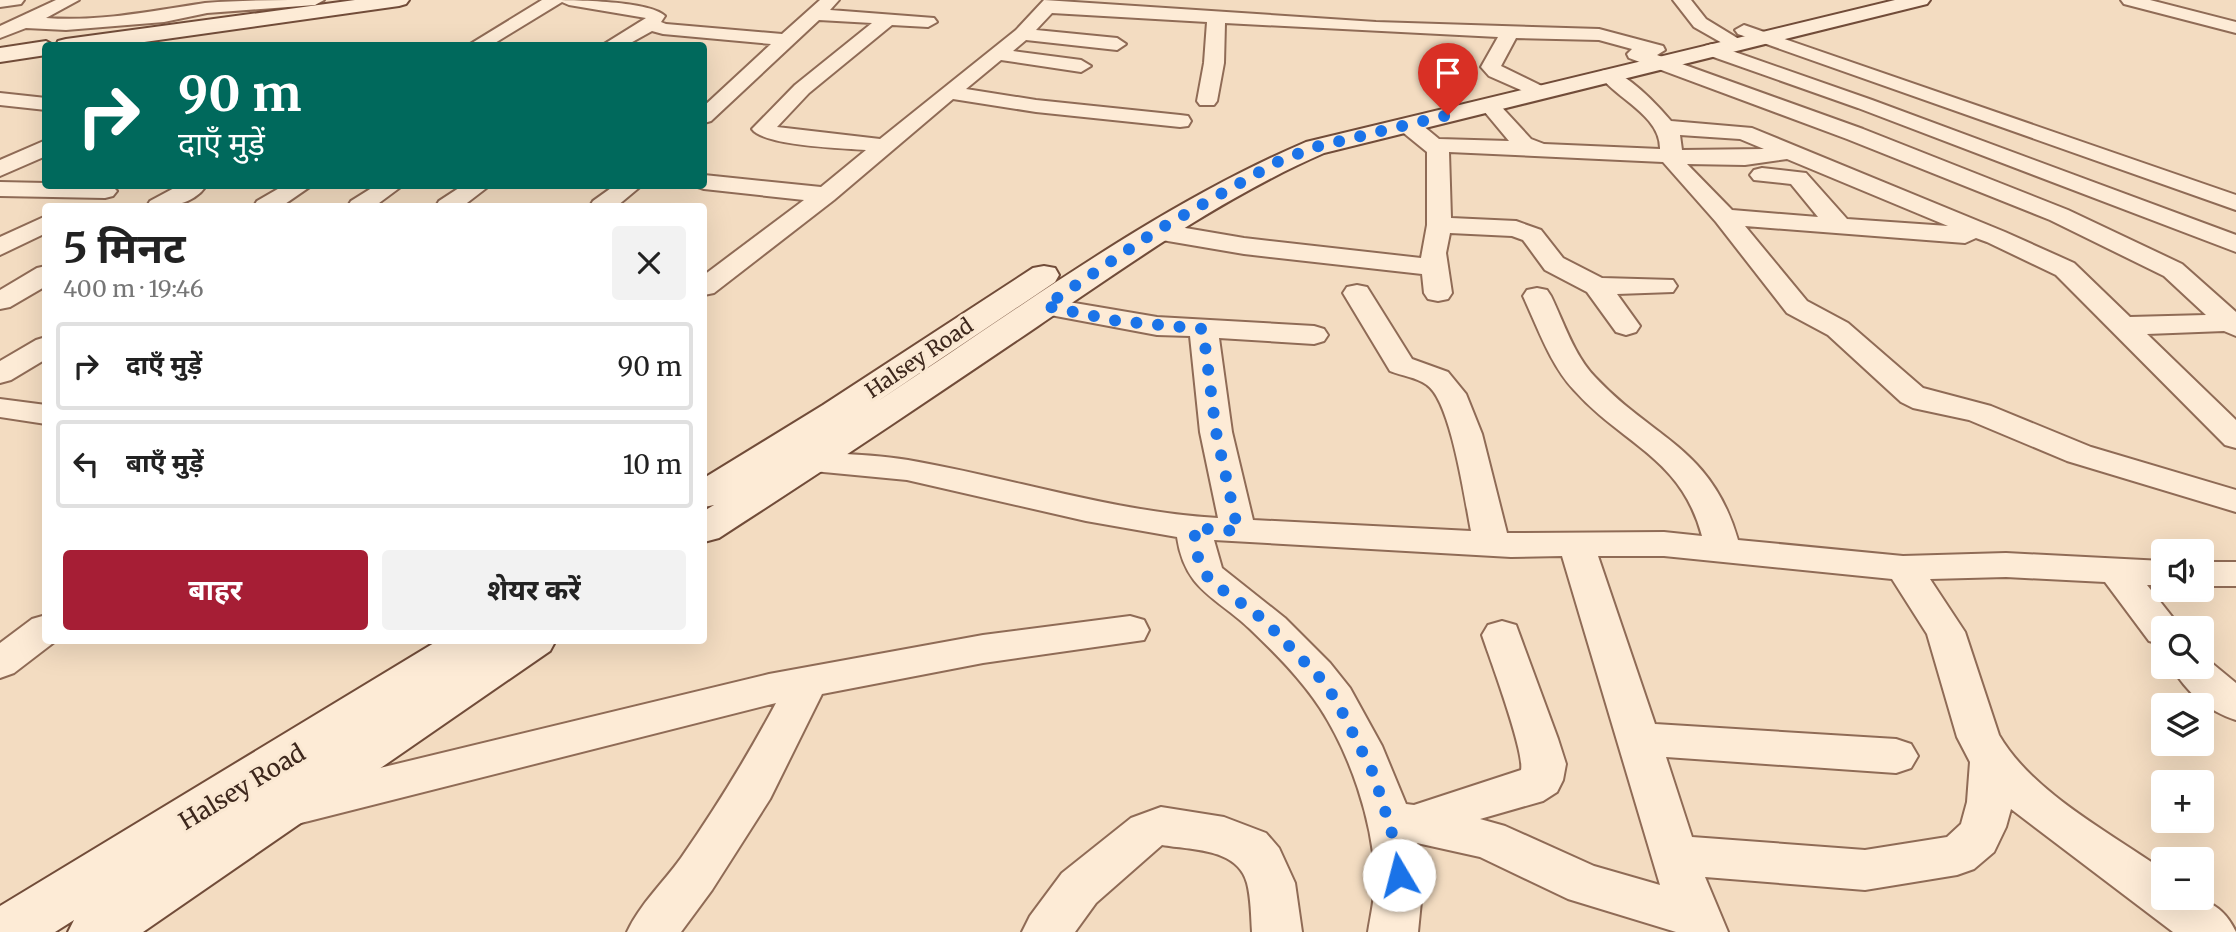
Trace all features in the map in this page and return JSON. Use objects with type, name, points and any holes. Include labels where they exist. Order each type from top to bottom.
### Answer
[{"type":"street","points":[[0,2],[15,0]]},
{"type":"street","points":[[31,23],[70,0]]},
{"type":"street","points":[[110,21],[154,0]]},
{"type":"street","points":[[31,23],[59,25],[164,17],[207,8],[316,0]]},
{"type":"street","points":[[95,42],[399,0]]},
{"type":"street","points":[[483,42],[554,0]]},
{"type":"street","points":[[569,0],[648,12],[656,16],[651,24],[617,42]]},
{"type":"street","points":[[707,114],[830,0]]},
{"type":"street","points":[[1682,0],[1700,23],[1951,136],[2236,244]]},
{"type":"street","points":[[707,527],[813,461],[968,341],[1045,306],[1134,231],[1306,134],[1516,82],[1736,40],[1861,7],[1916,0]]},
{"type":"street","points":[[2130,0],[2236,28]]},
{"type":"street","points":[[707,285],[826,195],[1022,34],[1050,3],[1186,7],[1216,18],[1509,34],[1599,35],[2059,215],[2173,270],[2234,324]]},
{"type":"street","points":[[0,33],[88,6]]},
{"type":"street","points":[[815,14],[928,22]]},
{"type":"street","points":[[1207,101],[1214,63],[1216,18]]},
{"type":"street","points":[[885,146],[771,133],[763,129],[765,124],[803,89],[888,19]]},
{"type":"street","points":[[651,24],[684,32],[784,40]]},
{"type":"street","points":[[671,42],[684,32]]},
{"type":"street","points":[[1022,34],[1117,44]]},
{"type":"street","points":[[1509,34],[1491,66],[1516,82],[1539,92]]},
{"type":"street","points":[[1736,40],[2236,203]]},
{"type":"street","points":[[0,55],[42,49]]},
{"type":"street","points":[[997,54],[1081,66]]},
{"type":"street","points":[[1182,189],[1263,159],[1609,75],[1651,56]]},
{"type":"street","points":[[1609,75],[1658,119],[1672,145],[1670,156],[1677,167],[1726,217],[1797,307],[1838,329],[1912,395],[1924,401],[1969,409],[2079,454],[2236,501]]},
{"type":"street","points":[[949,92],[1036,106],[1180,121]]},
{"type":"street","points":[[0,99],[42,104]]},
{"type":"street","points":[[1424,104],[1448,115]]},
{"type":"street","points":[[1489,104],[1523,144],[1531,149]]},
{"type":"street","points":[[1408,124],[1438,151],[1439,225],[1433,253],[1438,293]]},
{"type":"street","points":[[1662,127],[1737,132],[1996,237],[2066,269],[2236,439]]},
{"type":"street","points":[[1434,145],[1739,160],[1791,152],[1855,134]]},
{"type":"street","points":[[0,169],[42,149]]},
{"type":"street","points":[[1739,160],[1753,173],[1798,178],[1839,225]]},
{"type":"street","points":[[707,183],[826,195]]},
{"type":"street","points":[[0,189],[42,189]]},
{"type":"street","points":[[82,203],[108,189]]},
{"type":"street","points":[[164,203],[189,189]]},
{"type":"street","points":[[271,203],[294,189]]},
{"type":"street","points":[[364,203],[386,189]]},
{"type":"street","points":[[452,203],[473,189]]},
{"type":"street","points":[[606,203],[625,189]]},
{"type":"street","points":[[1726,217],[1996,237],[2059,215]]},
{"type":"street","points":[[0,247],[42,225]]},
{"type":"street","points":[[1439,225],[1528,232],[1554,264],[1597,286],[1626,326]]},
{"type":"street","points":[[1134,231],[1434,267]]},
{"type":"street","name":"Halsey Road","points":[[707,493],[778,449],[968,341],[1134,231]]},
{"type":"street","points":[[0,300],[42,276]]},
{"type":"street","points":[[1597,286],[1663,286]]},
{"type":"street","points":[[1357,293],[1401,365],[1432,375],[1441,381],[1471,449],[1491,544]]},
{"type":"street","points":[[1537,296],[1580,379],[1628,424],[1678,463],[1698,484],[1707,500],[1723,549]]},
{"type":"street","points":[[1045,306],[1118,321],[1314,335]]},
{"type":"street","points":[[2122,326],[2234,324]]},
{"type":"street","points":[[1203,329],[1216,432],[1238,531]]},
{"type":"street","points":[[0,374],[42,348]]},
{"type":"street","points":[[0,408],[42,414]]},
{"type":"street","points":[[778,449],[813,461],[907,470],[1086,510],[1194,528],[1491,544],[1664,544],[1903,568],[2006,565],[2151,572]]},
{"type":"street","points":[[1194,528],[1197,555],[1209,580],[1263,619],[1331,693],[1374,775],[1403,822],[1393,932]]},
{"type":"street","points":[[1576,545],[1608,634],[1638,739],[1698,924]]},
{"type":"street","points":[[1903,568],[1945,632],[1979,737],[1992,762],[2011,785],[2151,888]]},
{"type":"street","points":[[2115,570],[2151,616]]},
{"type":"street","points":[[278,811],[808,681],[983,649],[1130,630]]},
{"type":"street","points":[[0,663],[42,632]]},
{"type":"street","points":[[1403,822],[1527,788],[1541,780],[1544,764],[1538,738],[1502,635]]},
{"type":"street","name":"Halsey Road","points":[[7,932],[469,644]]},
{"type":"street","points":[[97,932],[528,644]]},
{"type":"street","points":[[2201,679],[2236,704]]},
{"type":"street","points":[[652,932],[695,876],[754,786],[808,681]]},
{"type":"street","points":[[1638,739],[1896,756]]},
{"type":"street","points":[[1675,855],[1865,870],[1958,855],[1979,840],[1987,820],[1992,762]]},
{"type":"street","points":[[1403,822],[1489,840],[1586,884],[1698,924]]},
{"type":"street","points":[[1047,932],[1079,888],[1147,831],[1161,826],[1224,836],[1250,847],[1262,862],[1270,883],[1277,932]]},
{"type":"street","points":[[2181,910],[2211,932]]},
{"type":"route","points":[[1399,875],[1394,840],[1374,775],[1324,682],[1263,619],[1238,598],[1209,580],[1201,569],[1194,528],[1238,531],[1216,432],[1203,329],[1118,321],[1045,306],[1156,231],[1275,163],[1315,147],[1448,115]]}]
